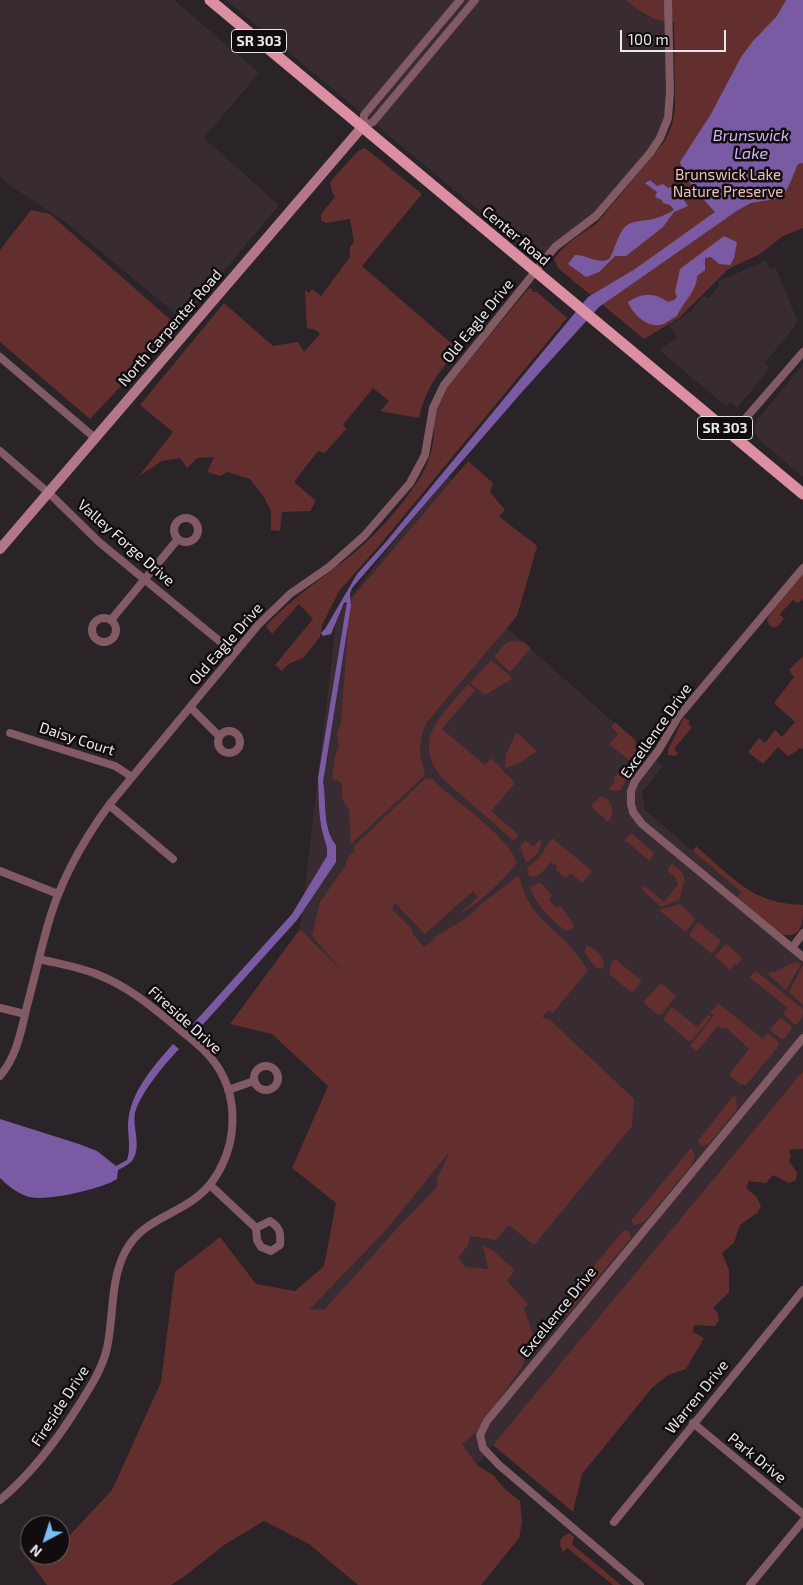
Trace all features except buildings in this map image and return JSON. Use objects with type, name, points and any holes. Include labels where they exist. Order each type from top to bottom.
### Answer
[{"type":"main road","name":"Center Road","points":[[210,0],[803,494]]},
{"type":"street","points":[[362,126],[364,115],[371,106],[460,0]]},
{"type":"street","points":[[362,126],[373,122],[475,0]]},
{"type":"street","name":"Old Eagle Drive","points":[[0,1076],[15,1052],[47,926],[58,894],[82,845],[109,805],[234,653],[274,609],[302,585],[329,567],[364,536],[410,483],[425,456],[433,408],[444,384],[555,246],[596,216],[650,153],[660,138],[668,118],[670,92],[668,0]]},
{"type":"street","name":"North Carpenter Road","points":[[0,549],[362,126]]},
{"type":"street","points":[[732,434],[803,352]]},
{"type":"street","points":[[0,357],[95,438]]},
{"type":"street","name":"Valley Forge Drive","points":[[0,451],[76,518],[99,542],[234,653]]},
{"type":"street","points":[[112,620],[178,539]]},
{"type":"street","name":"Excellence Drive","points":[[803,568],[678,717],[663,743],[636,781],[630,797],[633,812],[642,824],[803,957]]},
{"type":"street","points":[[190,707],[219,736]]},
{"type":"street","name":"Daisy Court","points":[[10,733],[115,766],[132,777]]},
{"type":"street","points":[[109,805],[173,859]]},
{"type":"street","points":[[0,871],[58,894]]},
{"type":"street","points":[[792,948],[803,933]]},
{"type":"street","name":"Fireside Drive","points":[[0,1500],[43,1458],[95,1380],[102,1366],[110,1336],[117,1274],[123,1257],[132,1241],[148,1225],[189,1204],[210,1185],[221,1168],[230,1142],[233,1115],[228,1090],[220,1071],[204,1050],[135,993],[99,974],[39,959]]},
{"type":"street","points":[[0,1008],[25,1014]]},
{"type":"street","name":"Excellence Drive","points":[[640,1585],[499,1464],[483,1448],[480,1435],[487,1420],[803,1038]]},
{"type":"street","points":[[228,1090],[254,1081]]},
{"type":"street","points":[[210,1185],[256,1228]]},
{"type":"street","name":"Warren Drive","points":[[614,1522],[803,1290]]},
{"type":"street","name":"Park Drive","points":[[693,1423],[803,1514]]},
{"type":"street","points":[[750,1585],[803,1521]]},
{"type":"shaded area","points":[[0,0],[174,0],[259,73],[204,138],[279,205],[183,320],[64,221],[0,177]]},
{"type":"shaded area","points":[[226,0],[626,0],[646,16],[668,23],[668,118],[650,153],[596,216],[544,261],[524,248]]},
{"type":"shaded area","points":[[766,261],[770,269],[776,268],[797,320],[795,326],[765,363],[770,368],[737,408],[730,403],[727,407],[659,350],[677,338],[669,325],[691,311],[703,296],[709,298],[719,286],[718,281]]},
{"type":"shaded area","points":[[803,365],[803,477],[761,441],[754,428],[757,420]]},
{"type":"shaded area","points":[[446,475],[535,544],[506,627],[663,766],[642,792],[645,810],[741,892],[737,898],[803,953],[803,1071],[477,1465],[462,1444],[308,1310],[387,1229],[437,1134],[300,929],[337,614]]},
{"type":"green space","name":"Brunswick Lake Nature Preserve","points":[[626,0],[803,0],[803,228],[783,236],[760,254],[728,269],[679,318],[644,339],[558,268],[554,259],[575,238],[596,224],[665,141],[672,125],[675,109],[674,22],[654,19]]},
{"type":"green space","points":[[365,148],[422,194],[362,266],[458,349],[430,388],[419,418],[380,411],[389,401],[373,388],[343,425],[346,429],[325,453],[318,451],[294,482],[316,501],[310,511],[282,512],[280,531],[271,530],[271,511],[264,497],[250,479],[227,472],[220,476],[207,472],[214,457],[197,458],[187,468],[180,458],[162,461],[139,476],[173,432],[140,405],[224,303],[273,346],[298,342],[304,352],[320,334],[316,330],[307,328],[305,290],[309,293],[312,289],[321,296],[350,257],[350,247],[354,242],[350,219],[326,223],[321,220],[321,214],[335,197],[330,182],[358,151]]},
{"type":"green space","points":[[31,210],[50,214],[173,322],[133,373],[90,419],[0,342],[0,250]]},
{"type":"green space","points":[[531,288],[533,292],[537,292],[567,318],[378,547],[339,591],[322,625],[320,637],[303,658],[288,664],[282,671],[275,665],[313,619],[299,604],[272,634],[266,626],[297,597],[363,545],[389,519],[413,489],[427,463],[434,433],[434,417],[448,386],[528,289]]},
{"type":"green space","points":[[468,461],[493,483],[490,492],[505,510],[499,517],[537,547],[517,616],[426,723],[420,748],[425,773],[423,777],[351,844],[349,810],[342,798],[342,783],[332,778],[335,756],[339,746],[337,733],[341,723],[352,598]]},
{"type":"green space","points":[[803,574],[803,599],[798,603],[793,600],[780,614],[784,619],[779,625],[774,628],[769,625],[767,620],[770,614]]},
{"type":"green space","points":[[510,641],[524,642],[531,648],[510,672],[494,657]]},
{"type":"green space","points":[[803,656],[803,749],[798,748],[797,751],[788,756],[778,747],[763,764],[748,752],[759,738],[765,743],[775,730],[782,737],[795,722],[774,703],[794,677],[789,670]]},
{"type":"green space","points":[[491,660],[512,679],[485,695],[470,683]]},
{"type":"green space","points":[[468,684],[475,690],[442,729],[485,765],[491,758],[515,783],[491,811],[519,835],[514,841],[443,779],[434,765],[429,752],[433,728],[448,706]]},
{"type":"green space","points":[[684,717],[690,721],[688,724],[692,727],[674,749],[678,753],[676,756],[668,755],[668,750]]},
{"type":"green space","points":[[615,722],[635,740],[637,761],[635,765],[609,744],[618,734],[611,727]]},
{"type":"green space","points":[[516,732],[537,751],[518,764],[505,768],[506,755]]},
{"type":"green space","points":[[625,764],[632,770],[623,786],[619,791],[608,790],[615,781],[614,778]]},
{"type":"green space","points":[[426,778],[432,779],[492,830],[512,852],[517,863],[483,898],[459,915],[478,897],[473,891],[425,934],[395,903],[392,909],[411,928],[413,934],[424,947],[433,941],[433,938],[468,917],[480,905],[519,875],[522,887],[532,907],[569,945],[588,970],[553,1013],[549,1010],[542,1017],[549,1019],[634,1099],[632,1126],[534,1245],[509,1225],[496,1240],[470,1236],[468,1245],[458,1258],[466,1267],[488,1269],[483,1246],[491,1249],[515,1270],[507,1281],[528,1304],[524,1309],[533,1334],[522,1367],[475,1433],[462,1444],[477,1465],[493,1475],[506,1490],[520,1501],[522,1522],[519,1538],[481,1585],[358,1585],[309,1544],[264,1521],[224,1545],[171,1585],[47,1585],[32,1565],[70,1565],[70,1535],[112,1490],[161,1382],[175,1272],[220,1237],[256,1284],[295,1291],[324,1266],[336,1203],[292,1168],[328,1086],[272,1034],[230,1024],[300,929],[344,973],[312,936],[320,902],[345,866],[348,857],[355,851],[353,847]],"holes":[[[450,1151],[437,1179],[437,1187],[325,1309],[309,1310],[387,1229]]]},
{"type":"green space","points":[[600,796],[608,800],[612,806],[612,814],[608,822],[591,806]]},
{"type":"green space","points":[[631,833],[654,853],[649,861],[629,843],[624,841]]},
{"type":"green space","points":[[552,838],[592,871],[582,883],[571,873],[566,878],[556,870],[557,866],[551,862],[539,875],[529,876],[527,868],[539,858]]},
{"type":"green space","points":[[541,839],[541,847],[538,853],[526,863],[520,847],[525,840],[533,847]]},
{"type":"green space","points":[[696,846],[729,875],[756,894],[774,901],[803,905],[802,924],[797,932],[793,935],[779,934],[737,898],[741,892],[693,851]]},
{"type":"green space","points":[[672,864],[684,877],[681,896],[679,900],[661,907],[642,889],[645,886],[664,902],[678,885],[675,877],[667,870]]},
{"type":"green space","points":[[539,883],[552,895],[549,900],[557,908],[560,905],[575,927],[566,931],[549,917],[540,906],[530,887]]},
{"type":"green space","points":[[679,904],[695,919],[686,932],[659,910]]},
{"type":"green space","points":[[698,922],[721,941],[712,954],[689,935]]},
{"type":"green space","points":[[726,944],[742,958],[730,970],[715,956]]},
{"type":"green space","points":[[587,946],[596,950],[601,955],[604,964],[602,969],[596,968],[585,953]]},
{"type":"green space","points":[[615,959],[642,981],[632,993],[609,974],[611,964]]},
{"type":"green space","points":[[796,962],[801,964],[786,990],[768,974],[769,972]]},
{"type":"green space","points":[[803,965],[803,1005],[789,992]]},
{"type":"green space","points":[[756,971],[803,1009],[802,1018],[799,1022],[795,1025],[783,1014],[788,1008],[749,977]]},
{"type":"green space","points":[[661,983],[676,996],[662,1014],[658,1015],[643,1002]]},
{"type":"green space","points":[[718,1003],[763,1039],[767,1033],[778,1041],[777,1048],[746,1085],[740,1084],[729,1075],[749,1049],[726,1027],[723,1029],[718,1026],[697,1051],[690,1046],[717,1011],[713,1015],[710,1013]]},
{"type":"green space","points":[[672,1007],[697,1027],[708,1015],[711,1017],[692,1040],[688,1041],[664,1020],[664,1017]]},
{"type":"green space","points":[[780,1018],[791,1026],[792,1029],[784,1039],[781,1039],[770,1030]]},
{"type":"green space","points":[[803,1071],[803,1149],[789,1150],[791,1156],[789,1161],[797,1173],[796,1180],[789,1183],[773,1175],[766,1183],[749,1181],[746,1188],[756,1196],[761,1206],[757,1213],[740,1225],[734,1243],[722,1253],[729,1270],[729,1292],[713,1308],[718,1313],[719,1320],[715,1326],[694,1325],[693,1332],[704,1338],[686,1369],[668,1375],[652,1388],[582,1474],[573,1512],[493,1445]]},
{"type":"green space","points":[[733,1096],[736,1097],[737,1109],[709,1144],[702,1146],[697,1142]]},
{"type":"green space","points":[[691,1148],[695,1155],[691,1166],[644,1222],[634,1225],[631,1221]]},
{"type":"green space","points":[[627,1230],[631,1238],[567,1315],[555,1313],[623,1231]]},
{"type":"green space","points":[[570,1533],[574,1537],[572,1544],[621,1585],[613,1585],[567,1548],[563,1552],[560,1540]]},
{"type":"water","name":"Brunswick Lake","points":[[786,0],[803,0],[803,163],[798,164],[789,186],[781,198],[751,203],[738,210],[599,307],[522,392],[352,588],[350,594],[351,606],[323,782],[327,823],[336,845],[336,862],[297,920],[198,1030],[192,1025],[292,914],[327,856],[327,847],[320,820],[318,778],[347,602],[344,603],[331,634],[323,636],[321,633],[357,574],[385,543],[588,297],[635,269],[715,212],[690,183],[680,162],[711,114],[741,57],[753,41],[777,16]]},
{"type":"water","points":[[650,180],[657,186],[663,184],[668,188],[671,187],[673,193],[681,196],[688,206],[674,212],[663,227],[626,256],[615,256],[599,272],[586,277],[568,264],[575,255],[601,261],[609,259],[622,231],[627,225],[663,216],[674,210],[670,205],[663,203],[662,200],[655,197],[657,192],[645,183]]},
{"type":"water","points":[[724,236],[737,242],[734,258],[730,265],[719,264],[711,257],[705,258],[705,270],[697,276],[695,287],[677,316],[664,324],[654,325],[645,322],[636,315],[628,302],[643,295],[653,295],[668,302],[674,300],[677,297],[675,292],[680,269]]},
{"type":"water","points":[[173,1044],[179,1049],[154,1079],[138,1105],[134,1119],[136,1151],[131,1162],[118,1170],[117,1179],[86,1191],[34,1198],[19,1192],[0,1178],[0,1119],[97,1151],[116,1166],[127,1160],[129,1113],[137,1091]]}]
